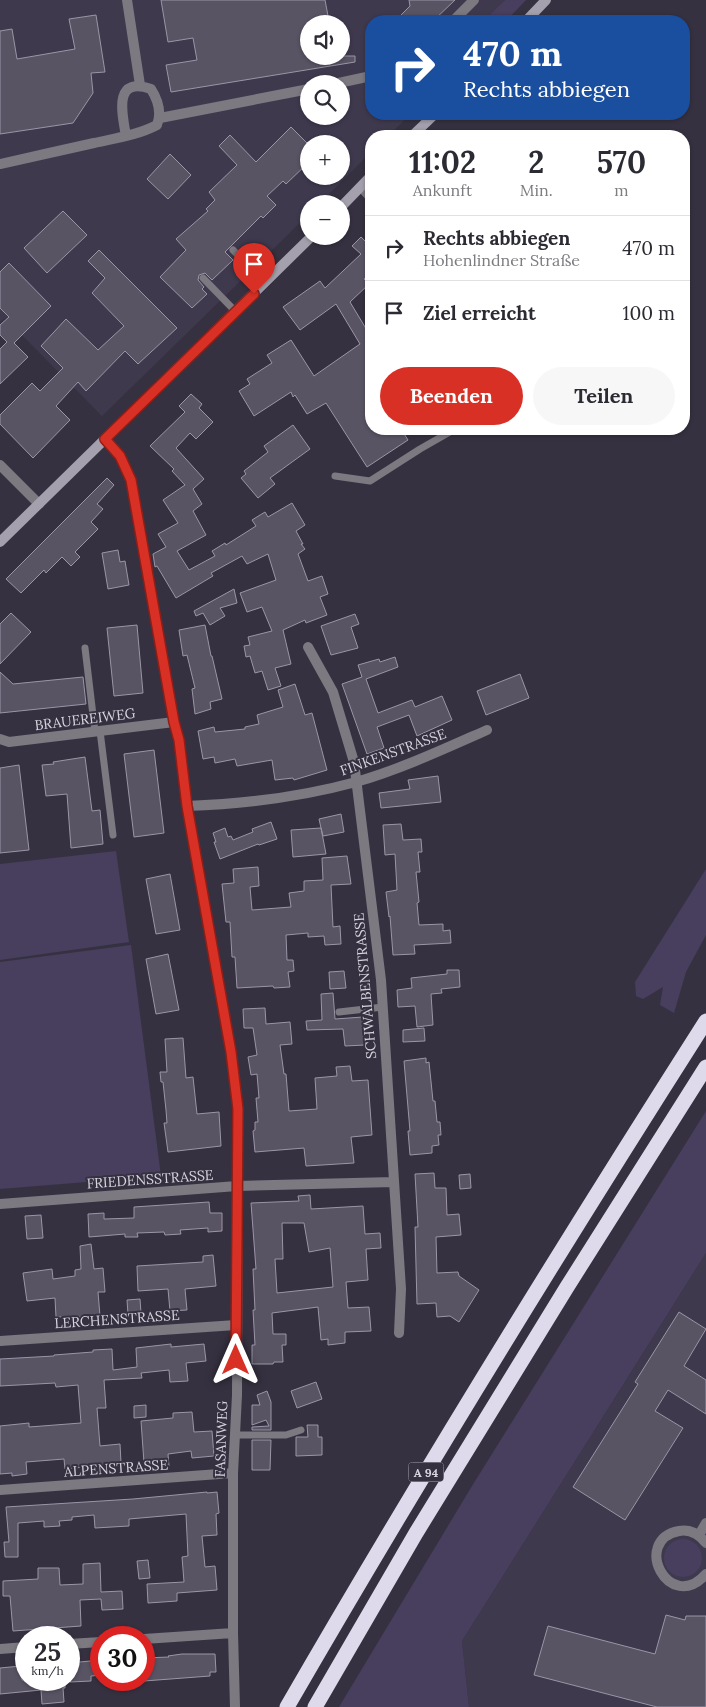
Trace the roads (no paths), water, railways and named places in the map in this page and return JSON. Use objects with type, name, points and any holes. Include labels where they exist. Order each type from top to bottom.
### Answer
[{"type":"highway","name":"A 94","points":[[287,1707],[395,1523],[546,1273],[706,1021]]},
{"type":"highway","name":"A 94","points":[[315,1707],[416,1533],[567,1287],[706,1067]]},
{"type":"highway","points":[[675,1116],[706,1088]]},
{"type":"street","points":[[127,0],[140,85]]},
{"type":"street","points":[[458,15],[474,0]]},
{"type":"street","points":[[532,15],[546,0]]},
{"type":"street","points":[[350,81],[365,77]]},
{"type":"street","points":[[0,164],[126,136],[143,132],[157,125],[160,118],[158,99],[151,89],[140,85],[130,88],[123,95],[122,104],[126,136]]},
{"type":"street","points":[[160,118],[300,91]]},
{"type":"street","points":[[418,130],[429,120]]},
{"type":"street","points":[[350,198],[365,183]]},
{"type":"street","points":[[0,542],[303,245]]},
{"type":"street","name":"FASANWEG","points":[[105,439],[120,456],[131,480],[174,722],[179,740],[187,806],[231,1052],[238,1109],[233,1634],[235,1707]]},
{"type":"street","points":[[0,465],[39,504]]},
{"type":"street","name":"SCHWALBENSTRASSE","points":[[308,647],[333,692],[354,762],[357,782],[382,1007],[401,1290],[398,1333]]},
{"type":"street","name":"BRAUEREIWEG","points":[[0,739],[9,742],[174,722]]},
{"type":"street","name":"FINKENSTRASSE","points":[[187,806],[222,805],[276,799],[357,782],[427,756],[487,730]]},
{"type":"street","name":"FRIEDENSSTRASSE","points":[[0,1204],[237,1186],[393,1182]]},
{"type":"street","name":"LERCHENSTRASSE","points":[[0,1341],[236,1325]]},
{"type":"street","name":"ALPENSTRASSE","points":[[0,1490],[234,1473]]},
{"type":"street","points":[[706,1523],[702,1539],[691,1532],[682,1530],[673,1532],[660,1544],[656,1552],[658,1570],[669,1582],[686,1586],[694,1584],[706,1574]]},
{"type":"street","points":[[155,1638],[233,1634]]},
{"type":"street","points":[[0,1649],[15,1648]]},
{"type":"lane","points":[[360,188],[365,193]]},
{"type":"lane","points":[[233,250],[265,283]]},
{"type":"lane","points":[[203,278],[236,312]]},
{"type":"lane","points":[[335,476],[370,482],[444,435]]},
{"type":"lane","points":[[85,648],[113,835]]},
{"type":"lane","points":[[339,1012],[382,1007]]},
{"type":"lane","points":[[235,1435],[286,1435],[301,1430]]}]
